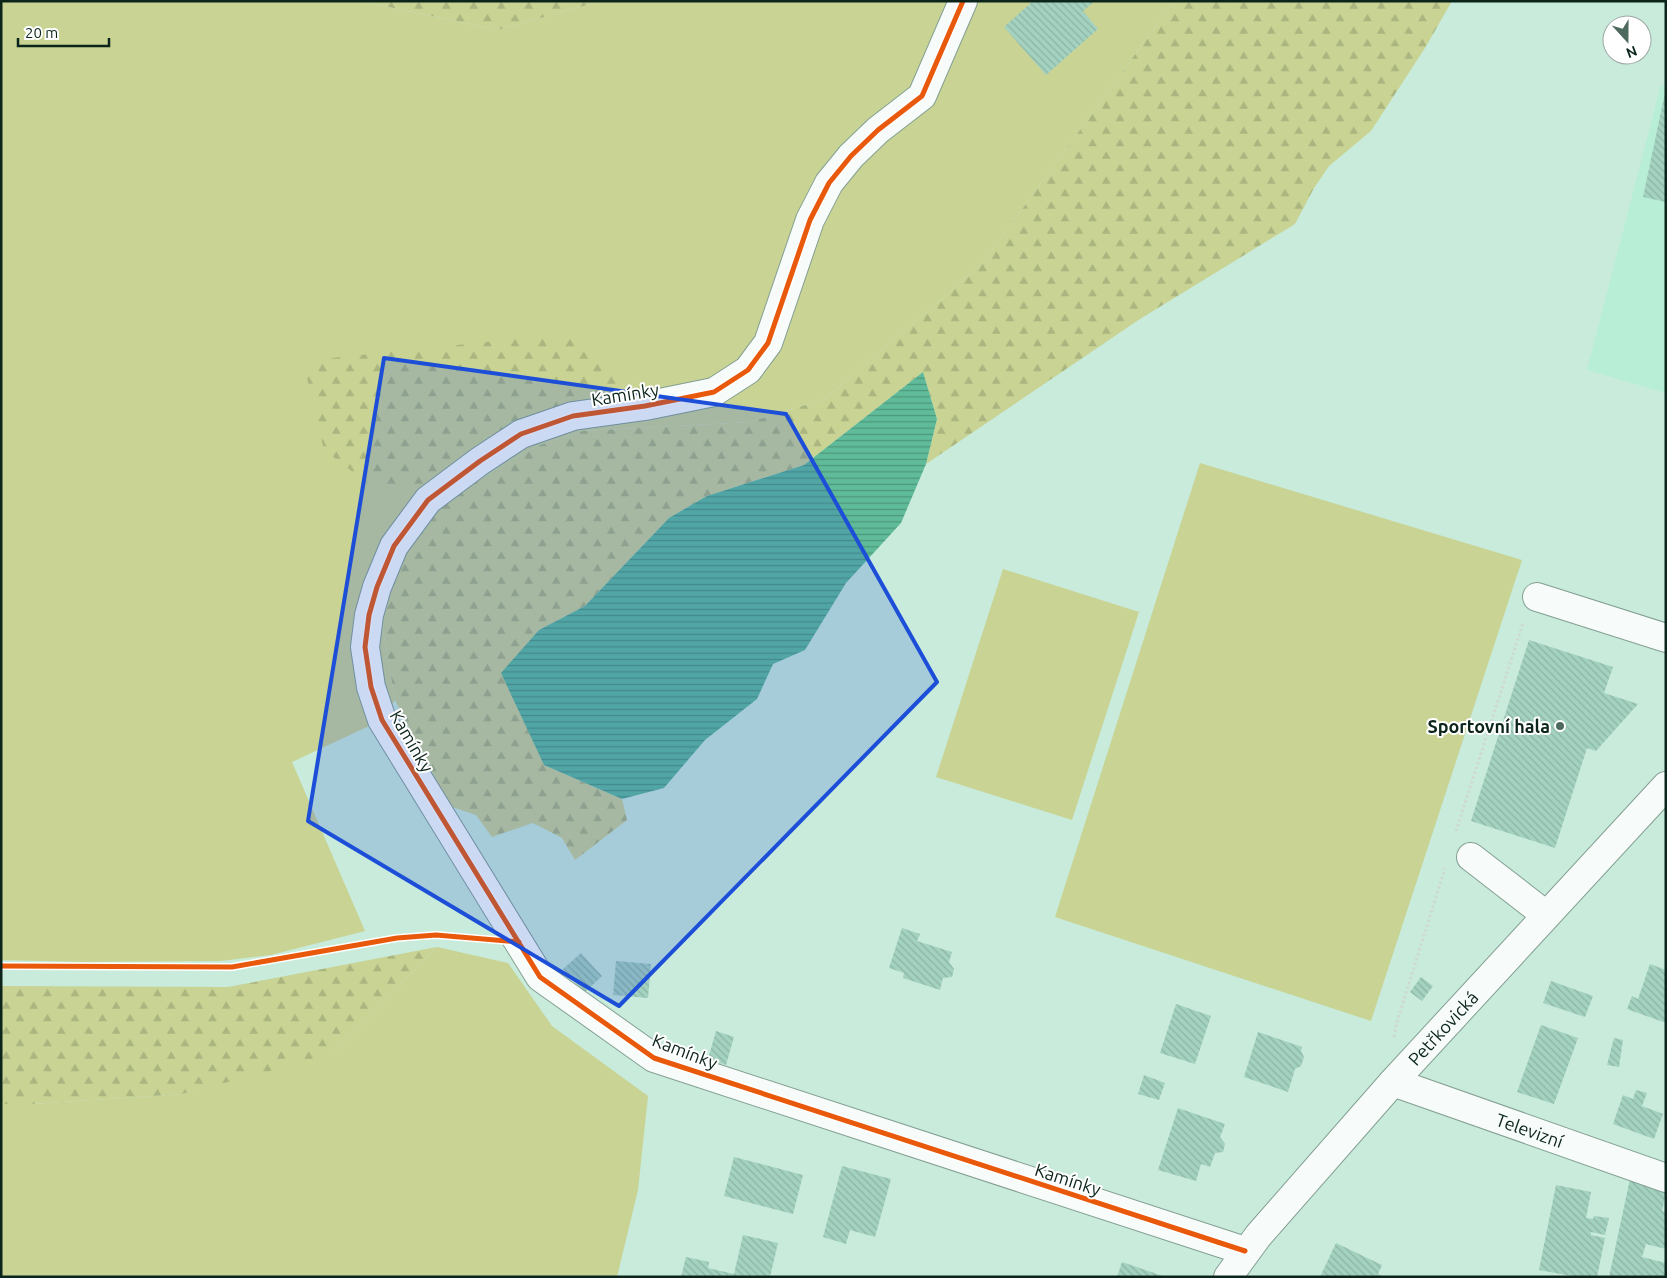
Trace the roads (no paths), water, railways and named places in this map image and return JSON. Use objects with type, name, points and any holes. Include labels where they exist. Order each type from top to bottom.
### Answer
[{"type":"street","name":"Kamínky","points":[[963,1],[922,96],[878,130],[850,156],[829,183],[810,220],[768,343],[748,370],[714,392],[645,406],[573,416],[521,434],[428,500],[394,546],[369,615],[365,648],[371,687],[382,720],[540,976],[654,1058],[1245,1251]]},
{"type":"street","points":[[1537,597],[1666,638]]},
{"type":"street","name":"Petřkovická","points":[[1228,1277],[1245,1251],[1394,1082],[1666,786]]},
{"type":"street","points":[[1472,857],[1546,915]]},
{"type":"street","name":"Televizní","points":[[1394,1082],[1666,1178]]},
{"type":"place","name":"Sportovní hala","points":[[1560,726]]}]
